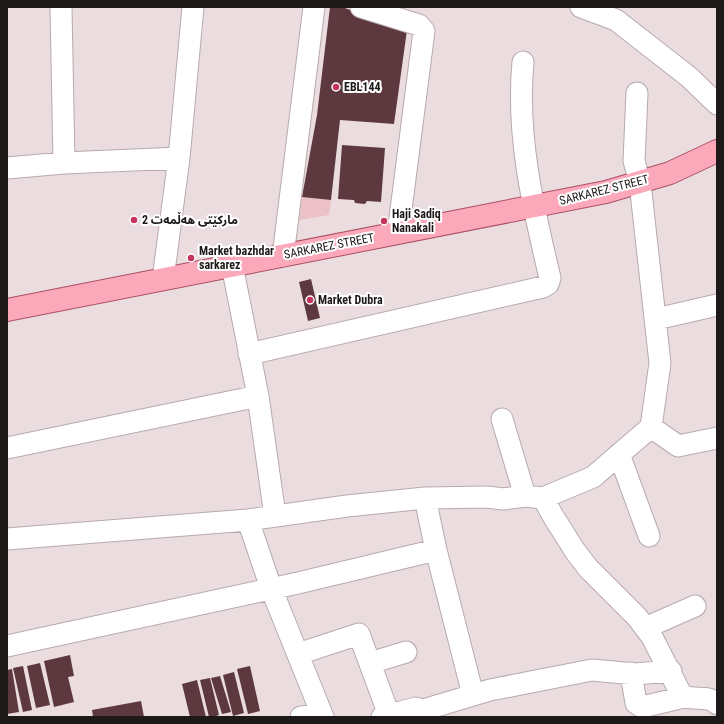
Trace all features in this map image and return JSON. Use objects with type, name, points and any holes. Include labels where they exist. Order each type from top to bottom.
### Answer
[{"type":"main road","name":"SARKAREZ STREET","points":[[7,310],[606,192],[670,173],[717,151]]},
{"type":"street","points":[[61,7],[64,163]]},
{"type":"street","points":[[163,279],[179,158],[193,7]]},
{"type":"street","points":[[283,256],[314,7]]},
{"type":"street","points":[[361,7],[419,25],[424,31],[398,233]]},
{"type":"street","points":[[581,7],[618,13],[717,104]]},
{"type":"street","points":[[249,354],[543,287],[548,284],[550,278],[533,207],[522,127],[520,90],[523,62]]},
{"type":"street","points":[[7,539],[248,520],[425,498],[487,497],[503,499],[534,497],[593,477],[650,427],[660,363],[640,183],[634,161],[637,93]]},
{"type":"street","points":[[7,168],[64,163],[179,158]]},
{"type":"street","points":[[232,265],[258,396],[275,516]]},
{"type":"street","points":[[656,319],[717,305]]},
{"type":"street","points":[[7,448],[258,396]]},
{"type":"street","points":[[502,419],[534,497],[556,522],[575,552],[588,568],[645,628],[671,671],[679,690],[684,696]]},
{"type":"street","points":[[650,427],[678,446],[717,438]]},
{"type":"street","points":[[619,454],[650,536]]},
{"type":"street","points":[[425,498],[436,550],[473,695]]},
{"type":"street","points":[[248,520],[271,588],[323,716],[301,717]]},
{"type":"street","points":[[7,646],[436,550]]},
{"type":"street","points":[[645,628],[695,606]]},
{"type":"street","points":[[298,654],[359,634],[370,663],[385,716],[416,708],[424,713],[490,690],[592,670],[631,673],[671,671]]},
{"type":"street","points":[[370,663],[406,652]]},
{"type":"street","points":[[631,673],[636,703],[639,706],[642,707],[684,696],[708,698],[717,702]]},
{"type":"shaded area","points":[[302,197],[331,200],[329,215],[299,220]]},
{"type":"building","points":[[330,7],[342,7],[407,30],[394,124],[340,120],[331,200],[302,197],[317,115]]},
{"type":"building","name":"Haji Sadiq Nanakali","points":[[342,145],[385,148],[381,202],[367,201],[365,204],[355,203],[354,200],[338,199]]},
{"type":"building","name":"Market Dubra","points":[[311,279],[320,318],[308,321],[299,282]]},
{"type":"building","points":[[70,655],[74,676],[68,677],[74,702],[54,707],[44,661]]},
{"type":"building","points":[[40,663],[50,705],[36,708],[27,666]]},
{"type":"building","points":[[23,666],[32,710],[23,712],[13,668]]},
{"type":"building","points":[[250,666],[260,711],[248,714],[237,669]]},
{"type":"building","points":[[12,669],[19,712],[7,714],[7,670]]},
{"type":"building","points":[[234,672],[244,713],[233,716],[223,675]]},
{"type":"building","points":[[220,676],[231,712],[222,714],[211,678]]},
{"type":"building","points":[[210,678],[219,715],[213,717],[209,717],[200,680]]},
{"type":"building","points":[[197,680],[206,717],[190,717],[182,684]]},
{"type":"building","points":[[141,701],[144,717],[93,717],[92,710]]},
{"type":"place","name":"EBL144","points":[[336,87]]},
{"type":"place","name":"مارکێتی هەڵمەت 2","points":[[134,220]]},
{"type":"place","name":"Haji Sadiq Nanakali","points":[[384,221]]},
{"type":"place","name":"Market bazhdar sarkarez","points":[[191,258]]},
{"type":"place","name":"Market Dubra","points":[[310,300]]}]
